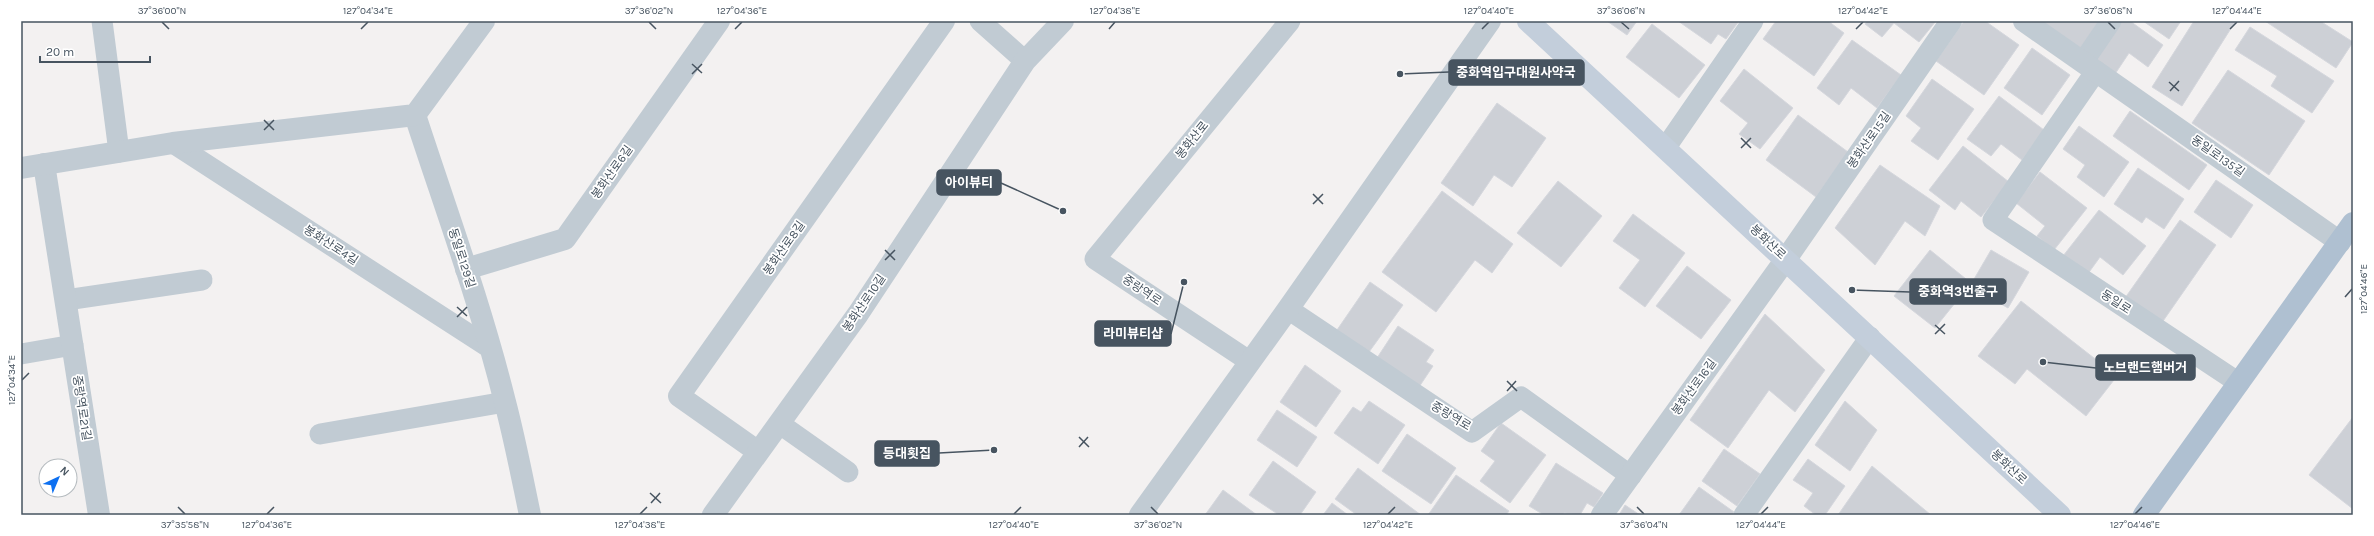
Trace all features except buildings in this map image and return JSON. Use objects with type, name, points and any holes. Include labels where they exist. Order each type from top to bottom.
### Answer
[{"type":"main road","name":"봉화산로","points":[[1528,21],[1666,147],[2060,515]]},
{"type":"main road","points":[[2144,515],[2353,223]]},
{"type":"street","points":[[21,168],[173,143],[415,115],[484,21]]},
{"type":"street","name":"봉화산로6길","points":[[466,269],[566,239],[719,21]]},
{"type":"street","name":"봉화산로8길","points":[[757,451],[679,396],[944,21]]},
{"type":"street","name":"봉화산로10길","points":[[713,515],[757,451],[780,424],[858,314],[1025,61],[1063,21]]},
{"type":"street","points":[[1140,515],[1249,361],[1288,309],[1490,21]]},
{"type":"street","name":"봉화산로15길","points":[[1786,259],[1951,21]]},
{"type":"street","name":"동일로135길","points":[[2024,21],[2340,242]]},
{"type":"street","name":"동일로129길","points":[[415,115],[466,269],[490,348],[505,402],[530,515]]},
{"type":"street","name":"중랑역로21길","points":[[44,164],[99,515]]},
{"type":"street","name":"봉화산로16길","points":[[1602,515],[1786,259]]},
{"type":"lane","points":[[102,21],[119,152]]},
{"type":"lane","points":[[980,21],[1025,61]]},
{"type":"lane","name":"봉화산로","points":[[1095,259],[1290,21]]},
{"type":"lane","points":[[1666,147],[1753,21]]},
{"type":"lane","points":[[2089,67],[2111,21]]},
{"type":"lane","name":"동일로","points":[[2089,67],[1992,220],[2239,383]]},
{"type":"lane","name":"봉화산로4길","points":[[173,143],[490,348]]},
{"type":"lane","name":"중랑역로","points":[[1095,259],[1249,361]]},
{"type":"lane","points":[[66,300],[202,280]]},
{"type":"lane","name":"중랑역로","points":[[1288,309],[1472,432],[1521,397],[1631,476]]},
{"type":"lane","points":[[1744,515],[1870,337]]},
{"type":"lane","points":[[21,354],[73,345]]},
{"type":"lane","points":[[320,434],[505,402]]},
{"type":"lane","points":[[780,424],[848,472]]},
{"type":"place","name":"중화역입구대원사약국","points":[[1400,74]]},
{"type":"place","name":"아이뷰티","points":[[1063,211]]},
{"type":"place","name":"라미뷰티샵","points":[[1184,282]]},
{"type":"place","name":"중화역3번출구","points":[[1852,290]]},
{"type":"place","name":"노브랜드햄버거","points":[[2043,362]]},
{"type":"place","name":"등대횟집","points":[[994,450]]}]
